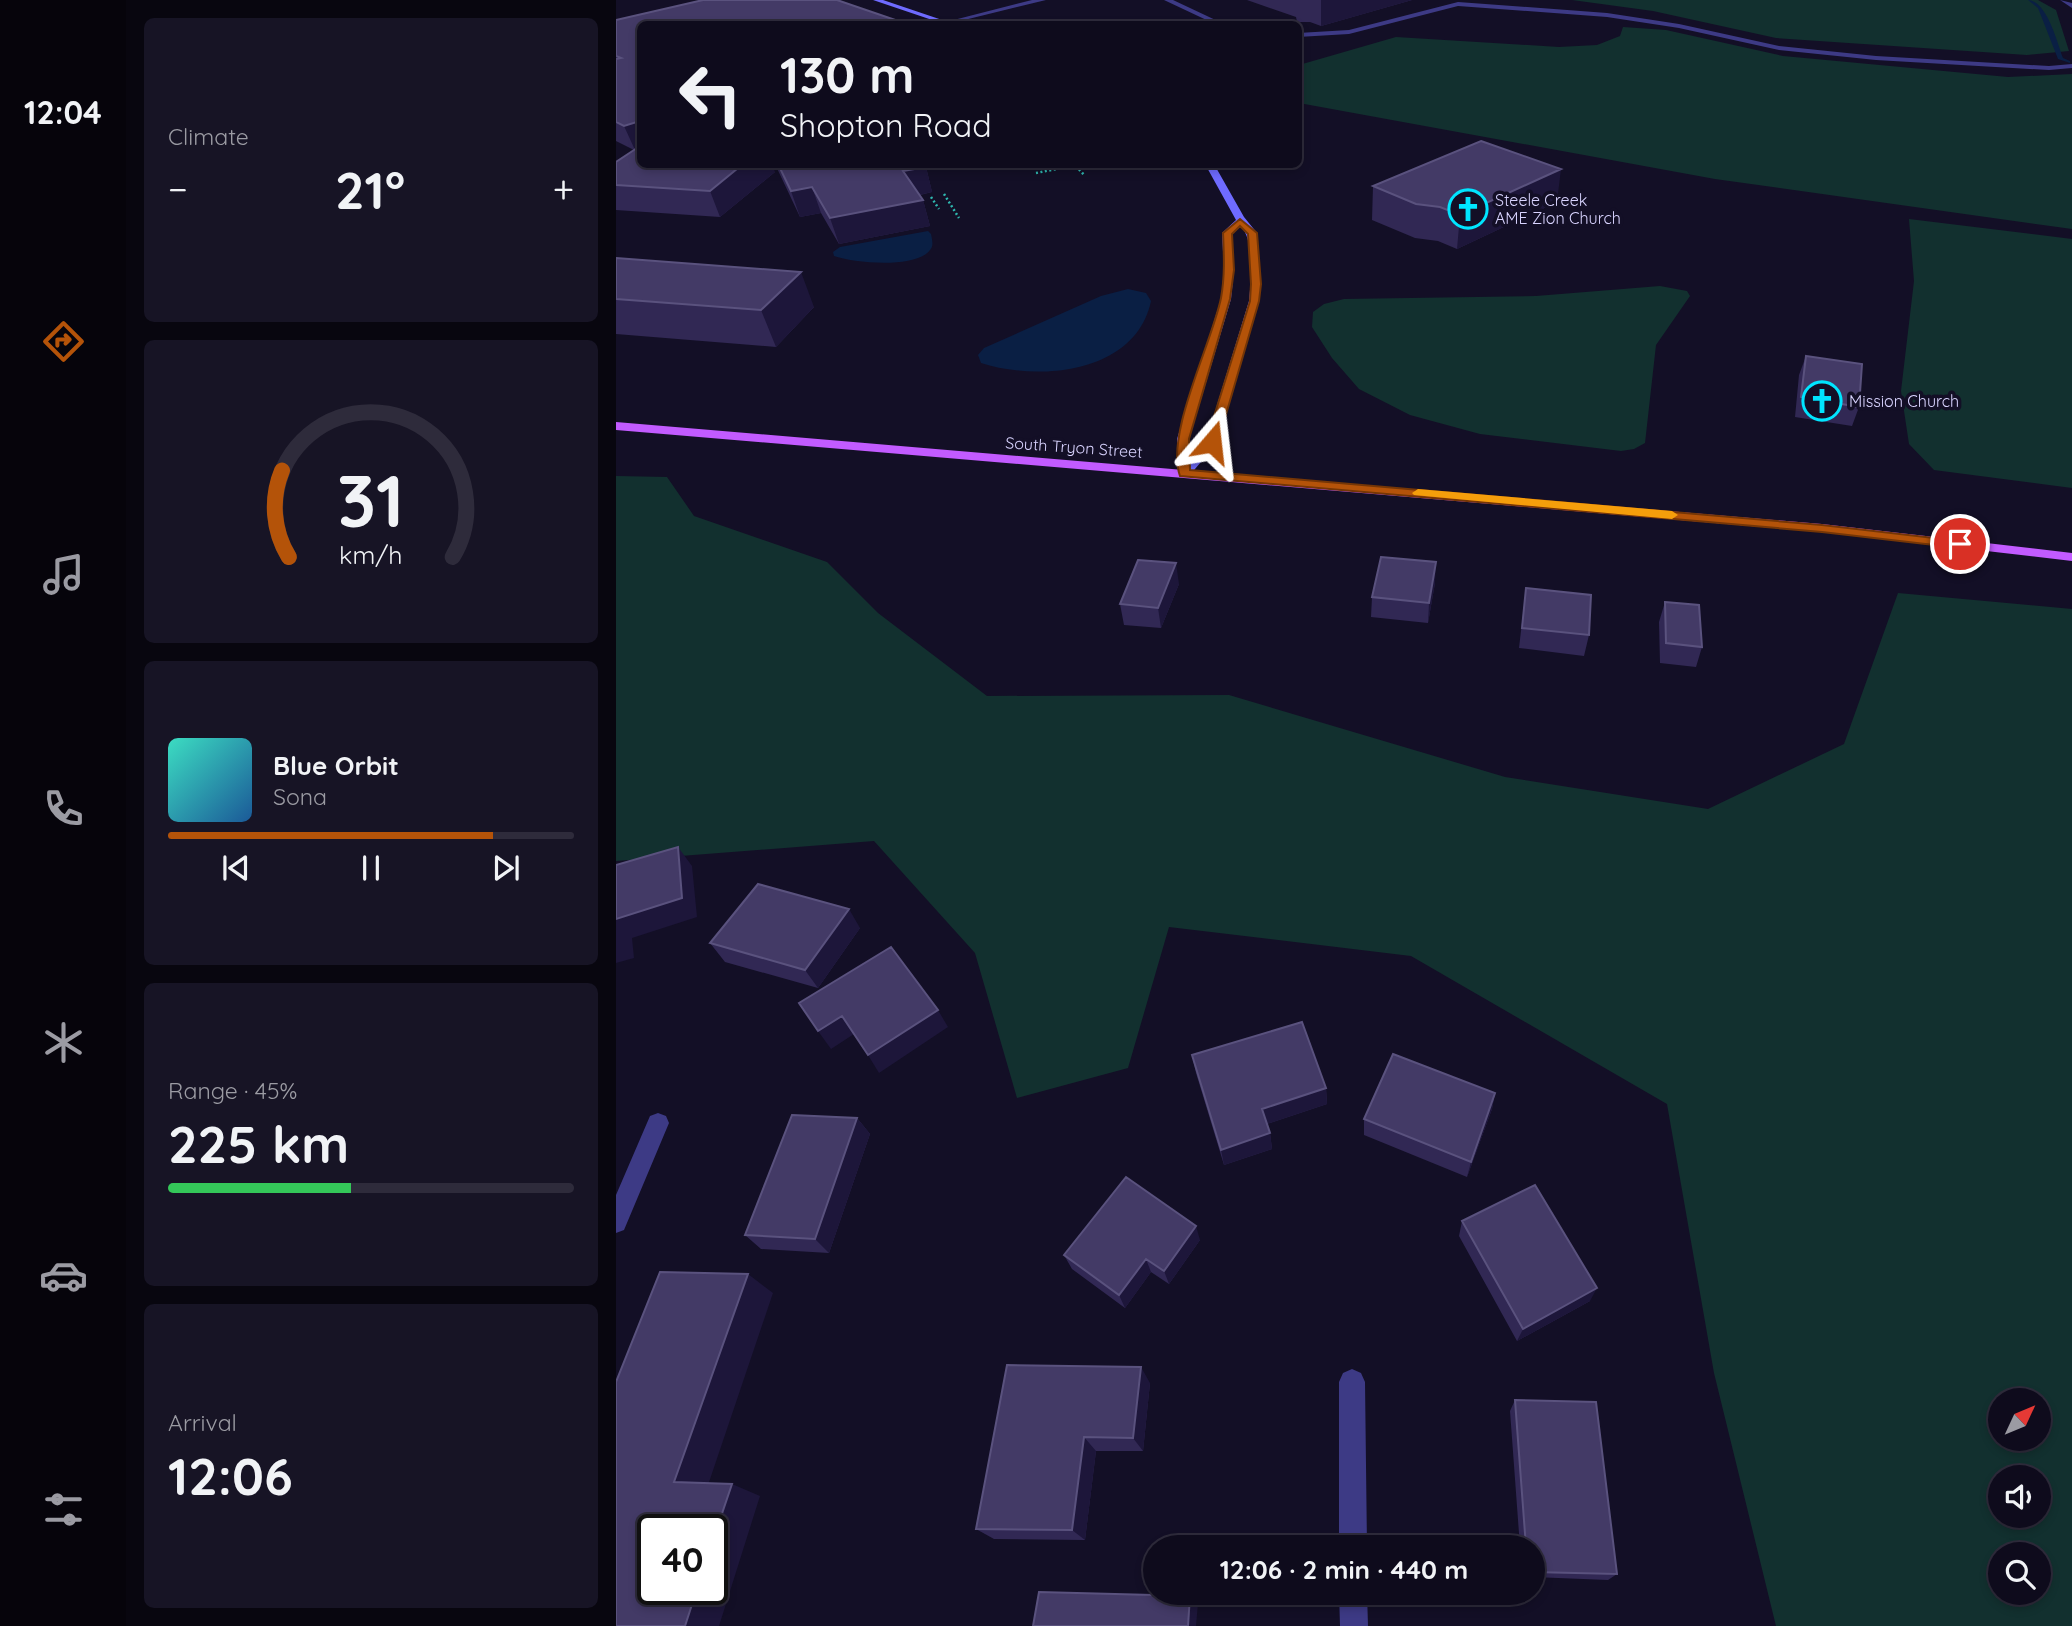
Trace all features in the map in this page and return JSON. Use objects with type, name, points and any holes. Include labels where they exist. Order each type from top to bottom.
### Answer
[{"type":"main road","name":"South Tryon Street","points":[[616,426],[1822,528],[2072,557]]},
{"type":"street","points":[[876,0],[939,21]]},
{"type":"street","points":[[958,21],[1005,7],[1043,0]]},
{"type":"street","points":[[1167,0],[1213,21]]},
{"type":"street","points":[[2063,0],[2072,6]]},
{"type":"street","points":[[1302,35],[1349,32],[1458,4],[1607,15],[1679,26],[1760,45],[1875,58],[2049,68],[2072,66]]},
{"type":"street","points":[[985,21],[1020,11],[1026,5]]},
{"type":"street","points":[[1184,473],[1212,442],[1254,301],[1256,284],[1252,233],[1240,222],[1224,186],[1212,168]]},
{"type":"street","points":[[1184,473],[1183,439],[1226,299],[1229,270],[1227,233],[1240,222]]},
{"type":"street","points":[[616,1222],[658,1123]]},
{"type":"street","points":[[1352,1382],[1353,1535]]},
{"type":"street","points":[[1353,1605],[1354,1626]]},
{"type":"path","points":[[1036,173],[1065,168]]},
{"type":"path","points":[[1078,168],[1085,176]]},
{"type":"path","points":[[944,194],[959,218]]},
{"type":"path","points":[[931,197],[939,209]]},
{"type":"green space","points":[[1572,0],[2038,0],[2056,10],[2069,51],[2027,55],[1776,38],[1653,11]]},
{"type":"green space","points":[[1623,27],[1666,30],[1783,56],[2008,77],[2072,74],[2072,229],[1715,179],[1302,104],[1302,64],[1396,37],[1559,47],[1597,45],[1620,36]]},
{"type":"green space","points":[[1909,219],[2072,239],[2072,488],[1934,470],[1909,444],[1901,391],[1914,281]]},
{"type":"green space","points":[[1660,286],[1687,291],[1690,296],[1656,345],[1645,443],[1634,449],[1621,451],[1480,434],[1410,415],[1359,389],[1332,358],[1312,327],[1313,312],[1324,304],[1344,299],[1536,296]]},
{"type":"green space","points":[[616,476],[667,477],[694,516],[827,562],[878,613],[987,696],[1229,695],[1505,777],[1708,809],[1844,744],[1898,593],[2072,609],[2072,1626],[1776,1626],[1714,1373],[1667,1104],[1411,956],[1169,927],[1128,1068],[1017,1098],[975,953],[874,841],[616,861]]},
{"type":"water","points":[[928,231],[932,238],[931,248],[923,256],[912,260],[884,263],[855,261],[834,256],[833,252],[840,247]]},
{"type":"water","points":[[1128,289],[1146,293],[1151,301],[1142,325],[1126,344],[1106,357],[1083,366],[1057,371],[1005,369],[981,363],[978,355],[984,348],[1101,296]]},
{"type":"building","points":[[703,0],[837,0],[898,21],[637,21],[637,122],[624,126],[616,122],[616,59],[621,58],[616,56],[616,20]]},
{"type":"building","points":[[1481,141],[1561,169],[1460,215],[1440,207],[1416,204],[1373,186]]},
{"type":"building","points":[[637,148],[637,168],[738,168],[710,191],[616,185],[616,162]]},
{"type":"building","points":[[780,168],[920,168],[903,171],[923,200],[830,218],[812,187],[791,191]]},
{"type":"building","points":[[616,258],[801,272],[761,310],[616,299]]},
{"type":"building","points":[[1806,356],[1862,364],[1859,407],[1801,397]]},
{"type":"building","points":[[1381,557],[1436,562],[1429,603],[1372,597]]},
{"type":"building","points":[[1138,560],[1176,563],[1158,608],[1120,604]]},
{"type":"building","points":[[1526,588],[1591,595],[1589,635],[1522,628]]},
{"type":"building","points":[[1665,602],[1699,605],[1702,647],[1666,643]]},
{"type":"building","points":[[678,847],[682,898],[616,919],[616,865]]},
{"type":"building","points":[[758,884],[849,909],[805,970],[710,943]]},
{"type":"building","points":[[891,947],[938,1010],[868,1055],[842,1016],[818,1031],[799,1003]]},
{"type":"building","points":[[1302,1022],[1326,1088],[1262,1109],[1270,1133],[1221,1150],[1192,1055]]},
{"type":"building","points":[[1393,1054],[1495,1093],[1471,1162],[1364,1119]]},
{"type":"building","points":[[792,1115],[857,1118],[815,1239],[745,1235]]},
{"type":"building","points":[[1126,1177],[1196,1226],[1164,1271],[1146,1259],[1119,1295],[1064,1255]]},
{"type":"building","points":[[1535,1185],[1597,1288],[1523,1329],[1462,1221]]},
{"type":"building","points":[[660,1272],[748,1274],[674,1482],[732,1484],[722,1514],[637,1514],[637,1605],[692,1605],[685,1626],[616,1626],[616,1382]]},
{"type":"building","points":[[1007,1365],[1141,1367],[1133,1438],[1084,1437],[1072,1530],[976,1529]]},
{"type":"building","points":[[1515,1400],[1596,1402],[1617,1574],[1545,1572],[1545,1535],[1525,1535]]},
{"type":"building","points":[[1039,1592],[1143,1595],[1143,1605],[1189,1605],[1188,1626],[1033,1626]]},
{"type":"waterway","points":[[2030,0],[2040,7],[2061,59],[2068,62]]},
{"type":"slow traffic","points":[[1418,493],[1672,515]]},
{"type":"place","name":"Steele Creek AME Zion Church","points":[[1468,209]]},
{"type":"place","name":"Mission Church","points":[[1822,401]]},
{"type":"route","points":[[1212,442],[1254,301],[1256,284],[1252,233],[1240,222],[1227,233],[1229,270],[1226,299],[1183,439],[1184,473],[1822,528],[1960,544]]}]
